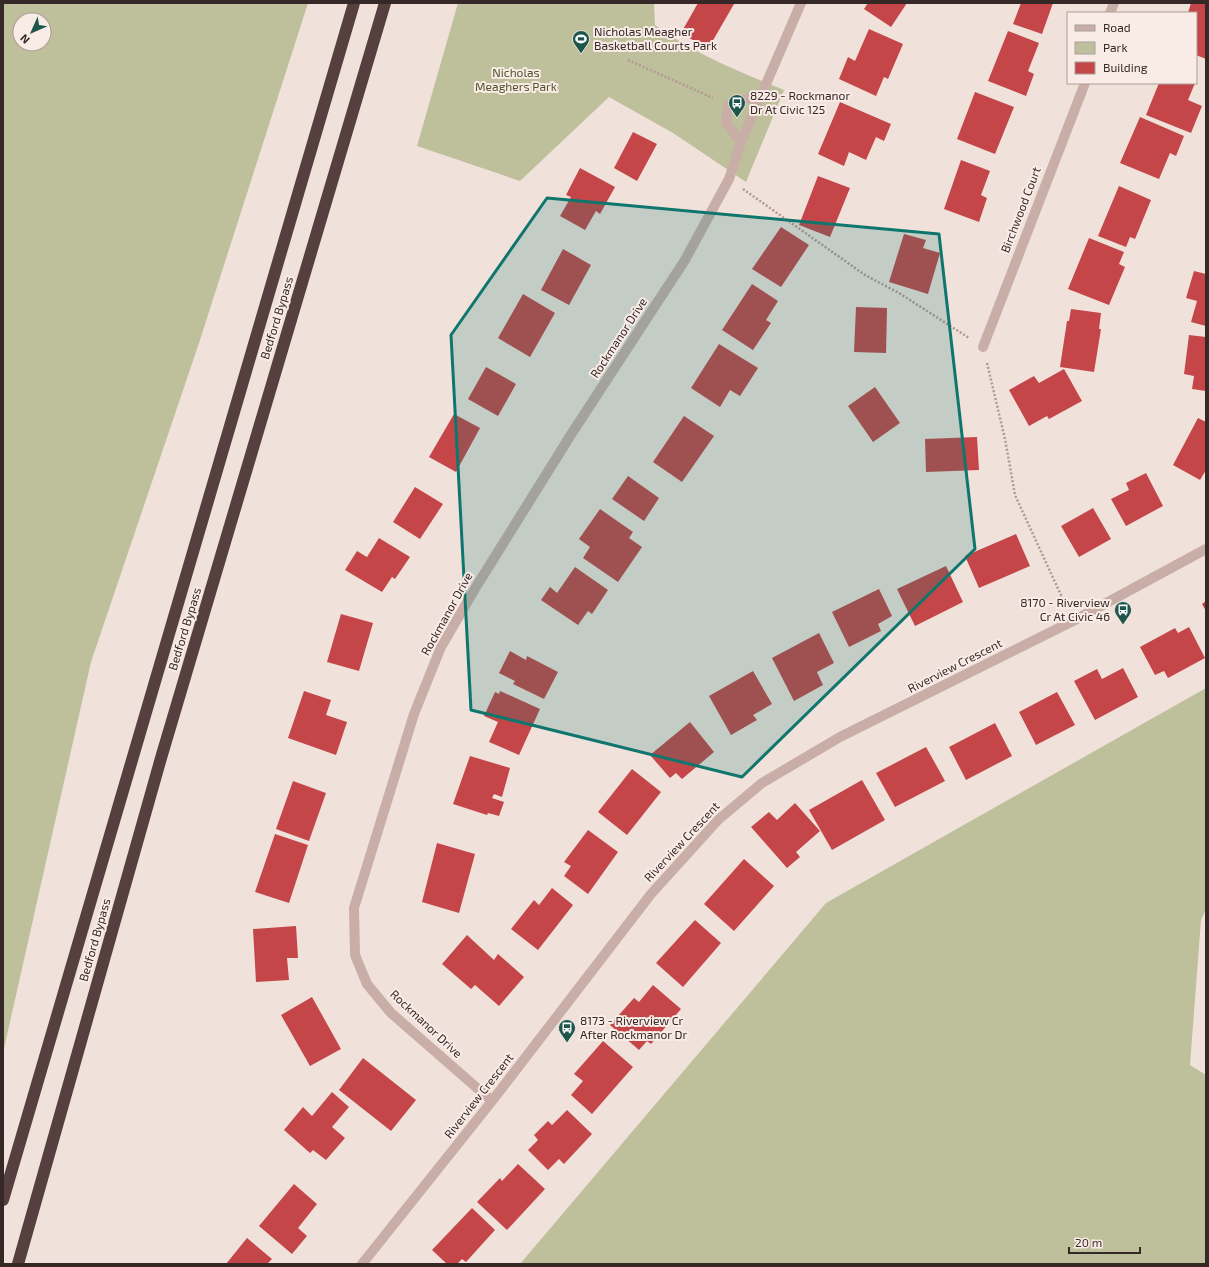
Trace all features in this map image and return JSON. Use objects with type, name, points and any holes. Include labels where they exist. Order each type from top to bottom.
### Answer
[{"type":"highway","name":"Bedford Bypass","points":[[3,1200],[354,3]]},
{"type":"highway","name":"Bedford Bypass","points":[[18,1264],[163,751],[385,3]]},
{"type":"street","name":"Rockmanor Drive","points":[[492,1101],[391,1013],[367,984],[355,955],[354,908],[414,714],[441,647],[476,587],[572,433],[685,260],[729,179],[741,142],[801,3]]},
{"type":"street","name":"Birchwood Court","points":[[983,347],[1085,84]]},
{"type":"street","points":[[741,142],[726,124],[728,105],[761,94]]},
{"type":"street","name":"Riverview Crescent","points":[[362,1264],[492,1101],[651,894],[718,820],[762,783],[840,737],[1073,621],[1206,549]]},
{"type":"path","points":[[628,60],[728,105]]},
{"type":"path","points":[[729,179],[784,220],[865,275],[899,293],[983,347],[1005,439],[1015,495],[1073,621]]},
{"type":"highlighted area","points":[[547,198],[939,234],[975,549],[742,777],[471,710],[451,335]]},
{"type":"green space","points":[[3,3],[308,3],[199,343],[91,662],[3,1053]]},
{"type":"green space","name":"Nicholas Meaghers Park","points":[[458,3],[654,3],[655,25],[701,54],[784,90],[746,182],[673,133],[609,97],[520,181],[417,146]]},
{"type":"green space","points":[[1206,688],[1206,909],[1201,920],[1190,1065],[1206,1075],[1206,1264],[520,1264],[826,903]]},
{"type":"building","points":[[698,3],[734,4],[708,49],[681,33]]},
{"type":"building","points":[[868,3],[907,3],[891,27],[864,9]]},
{"type":"building","points":[[1021,3],[1053,3],[1042,34],[1013,24]]},
{"type":"building","points":[[1191,3],[1206,3],[1206,59],[1197,55],[1197,12],[1188,12]]},
{"type":"building","points":[[869,29],[903,44],[888,79],[884,77],[876,96],[839,79],[848,57],[855,61]]},
{"type":"building","points":[[1008,31],[1039,43],[1028,71],[1034,74],[1026,96],[988,81]]},
{"type":"building","points":[[1159,84],[1195,84],[1188,100],[1202,106],[1191,133],[1146,115]]},
{"type":"building","points":[[975,92],[1014,107],[995,154],[957,139]]},
{"type":"building","points":[[840,102],[891,124],[884,141],[876,137],[866,160],[849,152],[844,166],[818,154]]},
{"type":"building","points":[[1140,117],[1184,136],[1176,156],[1170,153],[1159,179],[1120,163]]},
{"type":"building","points":[[633,132],[657,144],[637,181],[614,168]]},
{"type":"building","points":[[961,160],[990,171],[981,195],[987,198],[979,222],[944,209]]},
{"type":"building","points":[[580,168],[615,187],[600,214],[596,211],[585,230],[560,216],[571,197],[566,195]]},
{"type":"building","points":[[818,176],[850,188],[830,237],[799,225]]},
{"type":"building","points":[[1119,186],[1151,200],[1135,239],[1130,237],[1126,247],[1098,236]]},
{"type":"building","points":[[781,227],[809,245],[781,287],[752,269]]},
{"type":"building","points":[[904,234],[926,240],[923,248],[940,253],[928,294],[889,282]]},
{"type":"building","points":[[1089,238],[1124,252],[1119,264],[1125,267],[1109,305],[1068,289]]},
{"type":"building","points":[[563,249],[591,265],[569,305],[541,290]]},
{"type":"building","points":[[1194,271],[1206,274],[1206,326],[1191,322],[1197,301],[1186,298]]},
{"type":"building","points":[[752,284],[778,301],[766,320],[771,323],[753,350],[722,330]]},
{"type":"building","points":[[523,294],[555,313],[530,357],[498,338]]},
{"type":"building","points":[[856,307],[887,308],[886,353],[854,352]]},
{"type":"building","points":[[1071,309],[1101,313],[1099,329],[1101,329],[1094,372],[1060,367],[1067,321],[1069,321]]},
{"type":"building","points":[[1189,335],[1206,337],[1206,391],[1192,389],[1194,376],[1184,374]]},
{"type":"building","points":[[719,344],[758,368],[740,396],[730,390],[720,407],[691,388]]},
{"type":"building","points":[[486,367],[516,384],[498,416],[468,399]]},
{"type":"building","points":[[1064,369],[1082,401],[1049,419],[1047,416],[1029,426],[1009,390],[1034,376],[1039,383]]},
{"type":"building","points":[[875,387],[900,423],[873,442],[848,406]]},
{"type":"building","points":[[454,414],[480,428],[456,472],[429,457]]},
{"type":"building","points":[[684,416],[714,436],[682,482],[653,462]]},
{"type":"building","points":[[1198,418],[1206,422],[1206,470],[1200,480],[1173,465]]},
{"type":"building","points":[[977,437],[979,470],[926,472],[925,439]]},
{"type":"building","points":[[1146,473],[1163,506],[1126,526],[1111,499],[1129,490],[1126,483]]},
{"type":"building","points":[[628,476],[659,498],[644,521],[612,499]]},
{"type":"building","points":[[415,487],[443,504],[420,539],[393,522]]},
{"type":"building","points":[[1093,508],[1111,539],[1079,557],[1061,526]]},
{"type":"building","points":[[600,509],[633,532],[629,538],[642,547],[618,582],[583,558],[590,547],[579,539]]},
{"type":"building","points":[[1016,534],[1030,566],[979,588],[965,556]]},
{"type":"building","points":[[379,538],[410,557],[395,579],[392,577],[382,592],[345,570],[357,551],[367,557]]},
{"type":"building","points":[[946,566],[963,602],[915,626],[897,589]]},
{"type":"building","points":[[575,567],[608,590],[592,614],[588,611],[578,625],[541,600],[550,587],[557,593]]},
{"type":"building","points":[[879,589],[892,616],[878,624],[881,631],[849,647],[832,612]]},
{"type":"building","points":[[1206,601],[1206,611],[1202,604]]},
{"type":"building","points":[[341,614],[373,623],[359,671],[327,662]]},
{"type":"building","points":[[1189,627],[1205,658],[1168,678],[1164,671],[1155,675],[1140,647],[1175,628],[1178,633]]},
{"type":"building","points":[[819,633],[834,663],[817,672],[823,685],[794,701],[772,658]]},
{"type":"building","points":[[510,651],[526,660],[527,656],[558,672],[544,699],[513,684],[515,681],[499,673]]},
{"type":"building","points":[[1123,668],[1138,697],[1095,720],[1074,681],[1097,669],[1102,679]]},
{"type":"building","points":[[753,671],[772,704],[753,715],[757,720],[731,735],[709,696]]},
{"type":"building","points":[[304,691],[331,700],[326,715],[347,722],[336,755],[288,738]]},
{"type":"building","points":[[500,691],[540,709],[519,755],[489,742],[498,722],[484,716],[495,692],[499,694]]},
{"type":"building","points":[[1057,692],[1075,725],[1036,745],[1019,712]]},
{"type":"building","points":[[690,722],[714,752],[682,779],[676,773],[670,778],[650,755]]},
{"type":"building","points":[[995,723],[1012,756],[966,780],[949,747]]},
{"type":"building","points":[[926,747],[945,781],[895,807],[876,773]]},
{"type":"building","points":[[470,756],[510,768],[502,797],[494,794],[492,798],[504,802],[499,816],[488,813],[487,815],[453,804]]},
{"type":"building","points":[[632,769],[661,792],[627,835],[598,812]]},
{"type":"building","points":[[862,780],[885,820],[832,850],[809,810]]},
{"type":"building","points":[[293,781],[326,793],[309,841],[276,829]]},
{"type":"building","points":[[795,803],[820,831],[796,852],[800,857],[787,868],[751,827],[769,812],[777,820]]},
{"type":"building","points":[[588,830],[618,852],[588,894],[564,876],[571,866],[564,862]]},
{"type":"building","points":[[275,834],[308,845],[289,903],[255,892]]},
{"type":"building","points":[[437,843],[475,854],[459,913],[422,902]]},
{"type":"building","points":[[744,859],[774,886],[734,931],[704,904]]},
{"type":"building","points":[[552,888],[573,905],[538,950],[511,929],[534,900],[539,905]]},
{"type":"building","points":[[695,920],[721,943],[683,987],[656,963]]},
{"type":"building","points":[[296,926],[298,958],[287,958],[289,980],[256,982],[253,929]]},
{"type":"building","points":[[467,935],[494,960],[498,954],[524,977],[499,1006],[475,985],[471,989],[442,964]]},
{"type":"building","points":[[653,985],[681,1009],[651,1044],[647,1041],[639,1050],[610,1025],[634,998],[639,1002]]},
{"type":"building","points":[[312,997],[341,1049],[310,1066],[281,1015]]},
{"type":"building","points":[[603,1041],[633,1067],[592,1114],[571,1095],[583,1081],[574,1074]]},
{"type":"building","points":[[363,1058],[416,1100],[391,1131],[339,1090]]},
{"type":"building","points":[[332,1092],[349,1107],[332,1127],[345,1138],[326,1160],[313,1150],[310,1153],[284,1130],[303,1107],[312,1116]]},
{"type":"building","points":[[567,1110],[592,1134],[564,1164],[559,1159],[548,1170],[528,1150],[538,1140],[534,1135],[548,1121],[552,1125]]},
{"type":"building","points":[[518,1164],[545,1189],[507,1230],[477,1202],[500,1178],[502,1181]]},
{"type":"building","points":[[294,1184],[317,1204],[298,1228],[307,1236],[292,1254],[259,1226]]},
{"type":"building","points":[[472,1208],[495,1230],[466,1262],[462,1259],[457,1264],[447,1264],[432,1250]]},
{"type":"building","points":[[247,1238],[272,1259],[267,1264],[226,1264]]},
{"type":"place","name":"Nicholas Meagher Basketball Courts Park","points":[[581,54]]},
{"type":"place","name":"8229 - Rockmanor Dr At Civic 125","points":[[737,118]]},
{"type":"place","name":"8170 - Riverview Cr At Civic 46","points":[[1123,625]]},
{"type":"place","name":"8173 - Riverview Cr After Rockmanor Dr","points":[[567,1043]]}]
